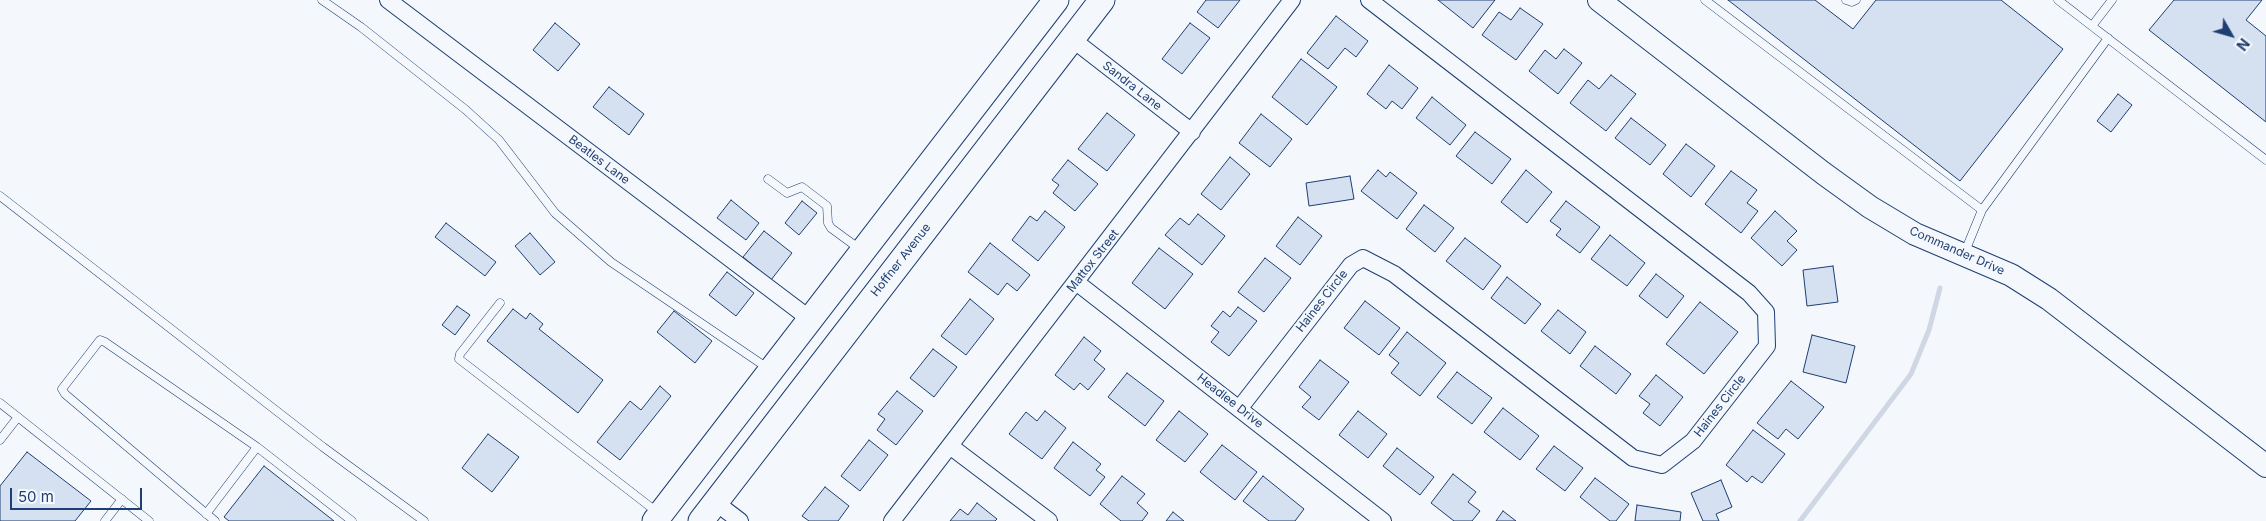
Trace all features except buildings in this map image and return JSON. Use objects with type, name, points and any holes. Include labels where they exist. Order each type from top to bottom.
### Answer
[{"type":"main road","points":[[659,519],[770,371],[1056,0]]},
{"type":"main road","name":"Hoffner Avenue","points":[[708,512],[1102,0]]},
{"type":"main road","points":[[708,512],[713,478],[720,456],[808,347],[810,319]]},
{"type":"street","name":"Beatles Lane","points":[[388,0],[810,319]]},
{"type":"street","name":"Mattox Street","points":[[892,521],[1292,0]]},
{"type":"street","name":"Haines Circle","points":[[1239,408],[1351,265],[1363,258],[1394,274],[1634,458],[1662,466],[1693,442],[1767,346],[1766,312],[1749,293],[1369,0]]},
{"type":"street","name":"Commander Drive","points":[[1599,0],[1823,173],[1870,207],[1915,234],[2011,275],[2049,299],[2266,466]]},
{"type":"street","name":"Sandra Lane","points":[[1072,39],[1192,132]]},
{"type":"street","name":"Headlee Drive","points":[[1076,282],[1383,521]]},
{"type":"street","points":[[950,446],[1049,521]]},
{"type":"street","points":[[708,512],[740,521]]},
{"type":"lane","points":[[322,0],[361,27],[466,110],[499,140],[555,213],[611,262],[770,371]]},
{"type":"lane","points":[[1706,0],[1982,210]]},
{"type":"lane","points":[[1846,0],[1852,2],[1856,0]]},
{"type":"lane","points":[[2058,0],[2266,160]]},
{"type":"lane","points":[[2092,26],[2112,0]]},
{"type":"lane","points":[[1964,254],[1982,210],[2108,38]]},
{"type":"lane","points":[[768,179],[787,193],[802,187],[827,206],[828,223],[831,228],[862,251]]},
{"type":"lane","points":[[0,196],[323,447],[424,521]]},
{"type":"lane","points":[[500,303],[460,354],[459,359],[659,519]]},
{"type":"lane","points":[[215,521],[65,394],[62,389],[100,340],[106,342],[257,447],[352,521]]},
{"type":"lane","points":[[0,403],[149,521]]},
{"type":"lane","points":[[0,440],[18,417]]},
{"type":"lane","points":[[206,514],[257,447]]},
{"type":"lane","points":[[105,521],[122,499]]},
{"type":"waterway","points":[[1800,521],[1911,374],[1929,330],[1940,288]]}]
